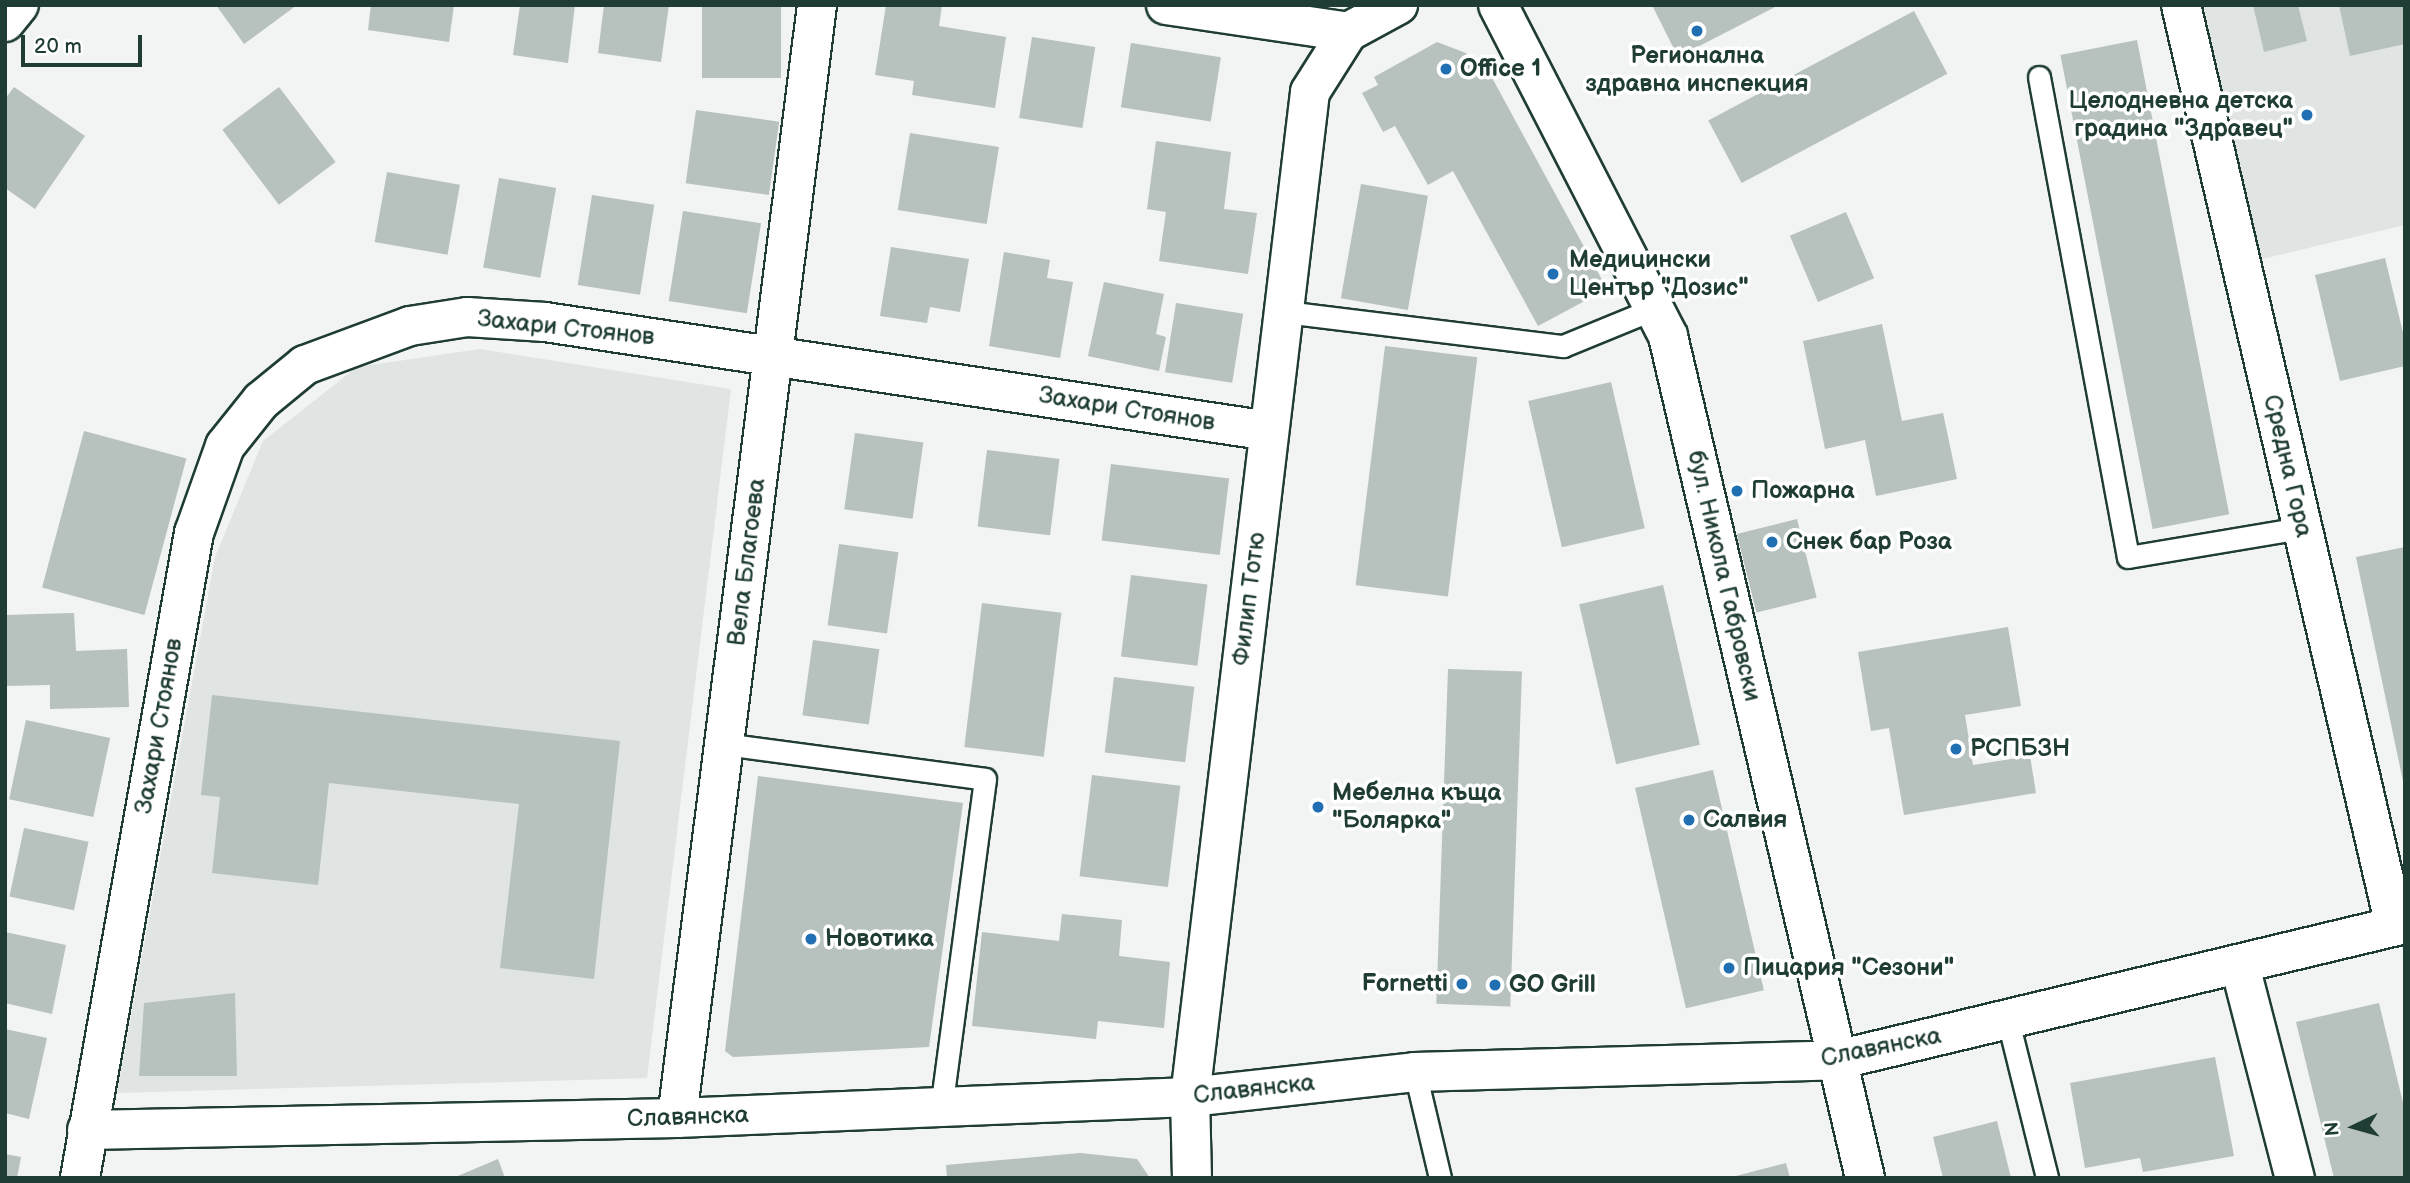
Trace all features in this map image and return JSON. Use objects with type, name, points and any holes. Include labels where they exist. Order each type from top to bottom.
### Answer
[{"type":"street","points":[[5,22],[19,5]]},
{"type":"street","name":"Вела Благоева","points":[[677,1118],[817,5]]},
{"type":"street","points":[[1166,5],[1305,16],[1348,32],[1398,5]]},
{"type":"street","name":"бул. Никола Габровски","points":[[1498,5],[1668,336],[1865,1178]]},
{"type":"street","name":"Средна Гора","points":[[2181,5],[2302,528],[2400,925]]},
{"type":"street","name":"Филип Тотю","points":[[1192,1178],[1191,1097],[1310,92],[1348,32]]},
{"type":"street","name":"Захари Стоянов","points":[[79,1178],[194,533],[225,446],[261,401],[306,365],[410,326],[467,317],[545,323],[773,355],[1269,431]]},
{"type":"street","name":"Славянска","points":[[87,1130],[677,1118],[1191,1097],[1415,1072],[1837,1059],[2240,966],[2400,925]]},
{"type":"street","points":[[2240,966],[2295,1178]]},
{"type":"lane","points":[[2039,77],[2128,557],[2302,528]]},
{"type":"lane","points":[[1285,312],[1563,346],[1653,309]]},
{"type":"lane","points":[[724,744],[985,779],[941,1107]]},
{"type":"lane","points":[[2008,1021],[2047,1178]]},
{"type":"lane","points":[[1415,1072],[1440,1178]]},
{"type":"shaded area","name":"Целодневна детска градина \"Здравец\"","points":[[2185,5],[2405,5],[2405,225],[2241,264]]},
{"type":"shaded area","points":[[480,349],[731,389],[647,1078],[117,1093],[215,557],[263,441],[357,367]]},
{"type":"building","points":[[216,5],[297,5],[244,44]]},
{"type":"building","points":[[371,5],[454,5],[449,42],[368,30]]},
{"type":"building","points":[[520,5],[575,5],[568,63],[513,55]]},
{"type":"building","points":[[604,5],[669,5],[661,62],[598,53]]},
{"type":"building","points":[[702,5],[781,5],[781,78],[702,78]]},
{"type":"building","points":[[886,5],[942,5],[939,26],[1006,37],[995,108],[912,95],[914,81],[875,75]]},
{"type":"building","name":"Регионална здравна инспекция","points":[[1652,5],[1779,5],[1678,57]]},
{"type":"building","points":[[2253,5],[2298,5],[2307,41],[2264,52]]},
{"type":"building","points":[[2339,5],[2405,5],[2405,44],[2350,56]]},
{"type":"building","points":[[1914,11],[1947,74],[1742,183],[1708,120]]},
{"type":"building","points":[[1032,37],[1095,47],[1082,128],[1019,118]]},
{"type":"building","points":[[2137,40],[2229,514],[2153,529],[2060,55]]},
{"type":"building","points":[[1437,42],[1466,53],[1480,79],[1490,74],[1607,289],[1538,326],[1453,171],[1428,185],[1395,126],[1383,132],[1362,93],[1378,85],[1374,77]]},
{"type":"building","points":[[1131,43],[1221,57],[1211,121],[1121,107]]},
{"type":"building","points":[[14,87],[85,136],[35,209],[5,188],[5,99]]},
{"type":"building","points":[[279,87],[336,162],[279,205],[222,130]]},
{"type":"building","points":[[696,110],[779,122],[769,195],[686,183]]},
{"type":"building","points":[[910,133],[999,147],[987,224],[898,210]]},
{"type":"building","points":[[1156,141],[1231,152],[1224,209],[1257,213],[1248,274],[1159,261],[1166,212],[1147,209]]},
{"type":"building","points":[[387,172],[460,185],[448,255],[375,242]]},
{"type":"building","points":[[499,178],[556,188],[540,278],[483,268]]},
{"type":"building","points":[[1361,184],[1428,196],[1408,310],[1341,298]]},
{"type":"building","points":[[592,195],[654,205],[640,295],[578,285]]},
{"type":"building","points":[[683,211],[761,223],[747,313],[669,301]]},
{"type":"building","points":[[1846,212],[1874,278],[1818,302],[1790,236]]},
{"type":"building","points":[[891,247],[969,259],[960,312],[930,307],[927,323],[880,316]]},
{"type":"building","points":[[1004,252],[1050,260],[1047,278],[1073,282],[1060,358],[989,346]]},
{"type":"building","points":[[2385,258],[2405,341],[2405,366],[2340,381],[2315,275]]},
{"type":"building","points":[[1104,282],[1164,294],[1156,334],[1166,337],[1159,371],[1088,356]]},
{"type":"building","points":[[1176,303],[1243,314],[1232,383],[1165,372]]},
{"type":"building","points":[[1882,324],[1902,421],[1943,413],[1957,479],[1876,496],[1865,440],[1825,449],[1803,341]]},
{"type":"building","points":[[1385,346],[1477,357],[1448,597],[1356,585]]},
{"type":"building","points":[[1611,382],[1645,528],[1562,547],[1528,401]]},
{"type":"building","points":[[84,431],[186,458],[144,615],[42,587]]},
{"type":"building","points":[[855,433],[923,443],[913,519],[844,509]]},
{"type":"building","points":[[987,450],[1059,459],[1050,535],[978,526]]},
{"type":"building","points":[[1111,464],[1229,479],[1220,555],[1102,540]]},
{"type":"building","points":[[1797,519],[1817,598],[1756,613],[1737,534]]},
{"type":"building","points":[[839,544],[898,552],[887,634],[828,625]]},
{"type":"building","points":[[2405,547],[2405,786],[2404,786],[2356,557]]},
{"type":"building","points":[[1131,575],[1207,584],[1197,666],[1121,656]]},
{"type":"building","points":[[1663,585],[1700,745],[1616,764],[1579,604]]},
{"type":"building","points":[[982,603],[1061,613],[1044,757],[964,747]]},
{"type":"building","points":[[74,613],[76,651],[127,649],[129,707],[50,709],[50,685],[5,686],[5,615]]},
{"type":"building","points":[[2008,627],[2021,706],[1965,715],[1973,765],[2030,756],[2036,793],[1904,815],[1889,728],[1871,731],[1858,652]]},
{"type":"building","points":[[813,640],[879,649],[869,725],[802,715]]},
{"type":"building","points":[[1448,669],[1522,672],[1510,1006],[1436,1004]]},
{"type":"building","points":[[1114,677],[1194,687],[1185,762],[1105,752]]},
{"type":"building","points":[[212,695],[620,741],[594,979],[500,968],[519,804],[329,783],[318,885],[212,873],[220,797],[201,795]]},
{"type":"building","points":[[26,720],[110,738],[93,817],[9,799]]},
{"type":"building","points":[[1713,770],[1764,990],[1686,1008],[1635,788]]},
{"type":"building","points":[[1092,775],[1180,786],[1168,887],[1080,876]]},
{"type":"building","points":[[758,776],[963,803],[929,1047],[733,1057],[725,1051]]},
{"type":"building","points":[[24,828],[89,842],[74,910],[9,896]]},
{"type":"building","points":[[1062,914],[1122,920],[1119,956],[1170,962],[1164,1028],[1098,1021],[1096,1039],[972,1026],[982,932],[1059,941]]},
{"type":"building","points":[[5,932],[66,945],[52,1014],[5,1003]]},
{"type":"building","points":[[235,993],[237,1076],[139,1076],[144,1003]]},
{"type":"building","points":[[2379,1003],[2405,1111],[2405,1178],[2334,1178],[2296,1022]]},
{"type":"building","points":[[5,1029],[47,1038],[29,1119],[5,1113]]},
{"type":"building","points":[[2215,1057],[2234,1156],[2143,1172],[2140,1158],[2085,1168],[2070,1083]]},
{"type":"building","points":[[1997,1121],[2011,1178],[1943,1178],[1933,1137]]},
{"type":"building","points":[[1080,1153],[1137,1159],[1150,1178],[947,1178],[946,1165]]},
{"type":"building","points":[[5,1154],[21,1157],[17,1178],[5,1178]]},
{"type":"building","points":[[498,1159],[505,1178],[453,1178]]},
{"type":"building","points":[[1786,1163],[1790,1178],[1732,1178],[1732,1177]]},
{"type":"place","name":"Регионална здравна инспекция","points":[[1697,31]]},
{"type":"place","name":"Office 1","points":[[1446,69]]},
{"type":"place","name":"Целодневна детска градина \"Здравец\"","points":[[2307,115]]},
{"type":"place","name":"Медицински Център \"Дозис\"","points":[[1553,274]]},
{"type":"place","name":"Пожарна","points":[[1737,491]]},
{"type":"place","name":"Снек бар Роза","points":[[1772,542]]},
{"type":"place","name":"РСПБЗН","points":[[1956,749]]},
{"type":"place","name":"Мебелна къща \"Болярка\"","points":[[1318,807]]},
{"type":"place","name":"Салвия","points":[[1689,820]]},
{"type":"place","name":"Новотика","points":[[811,939]]},
{"type":"place","name":"Пицария \"Сезони\"","points":[[1729,968]]},
{"type":"place","name":"Fornetti","points":[[1462,984]]},
{"type":"place","name":"GO Grill","points":[[1495,985]]}]
